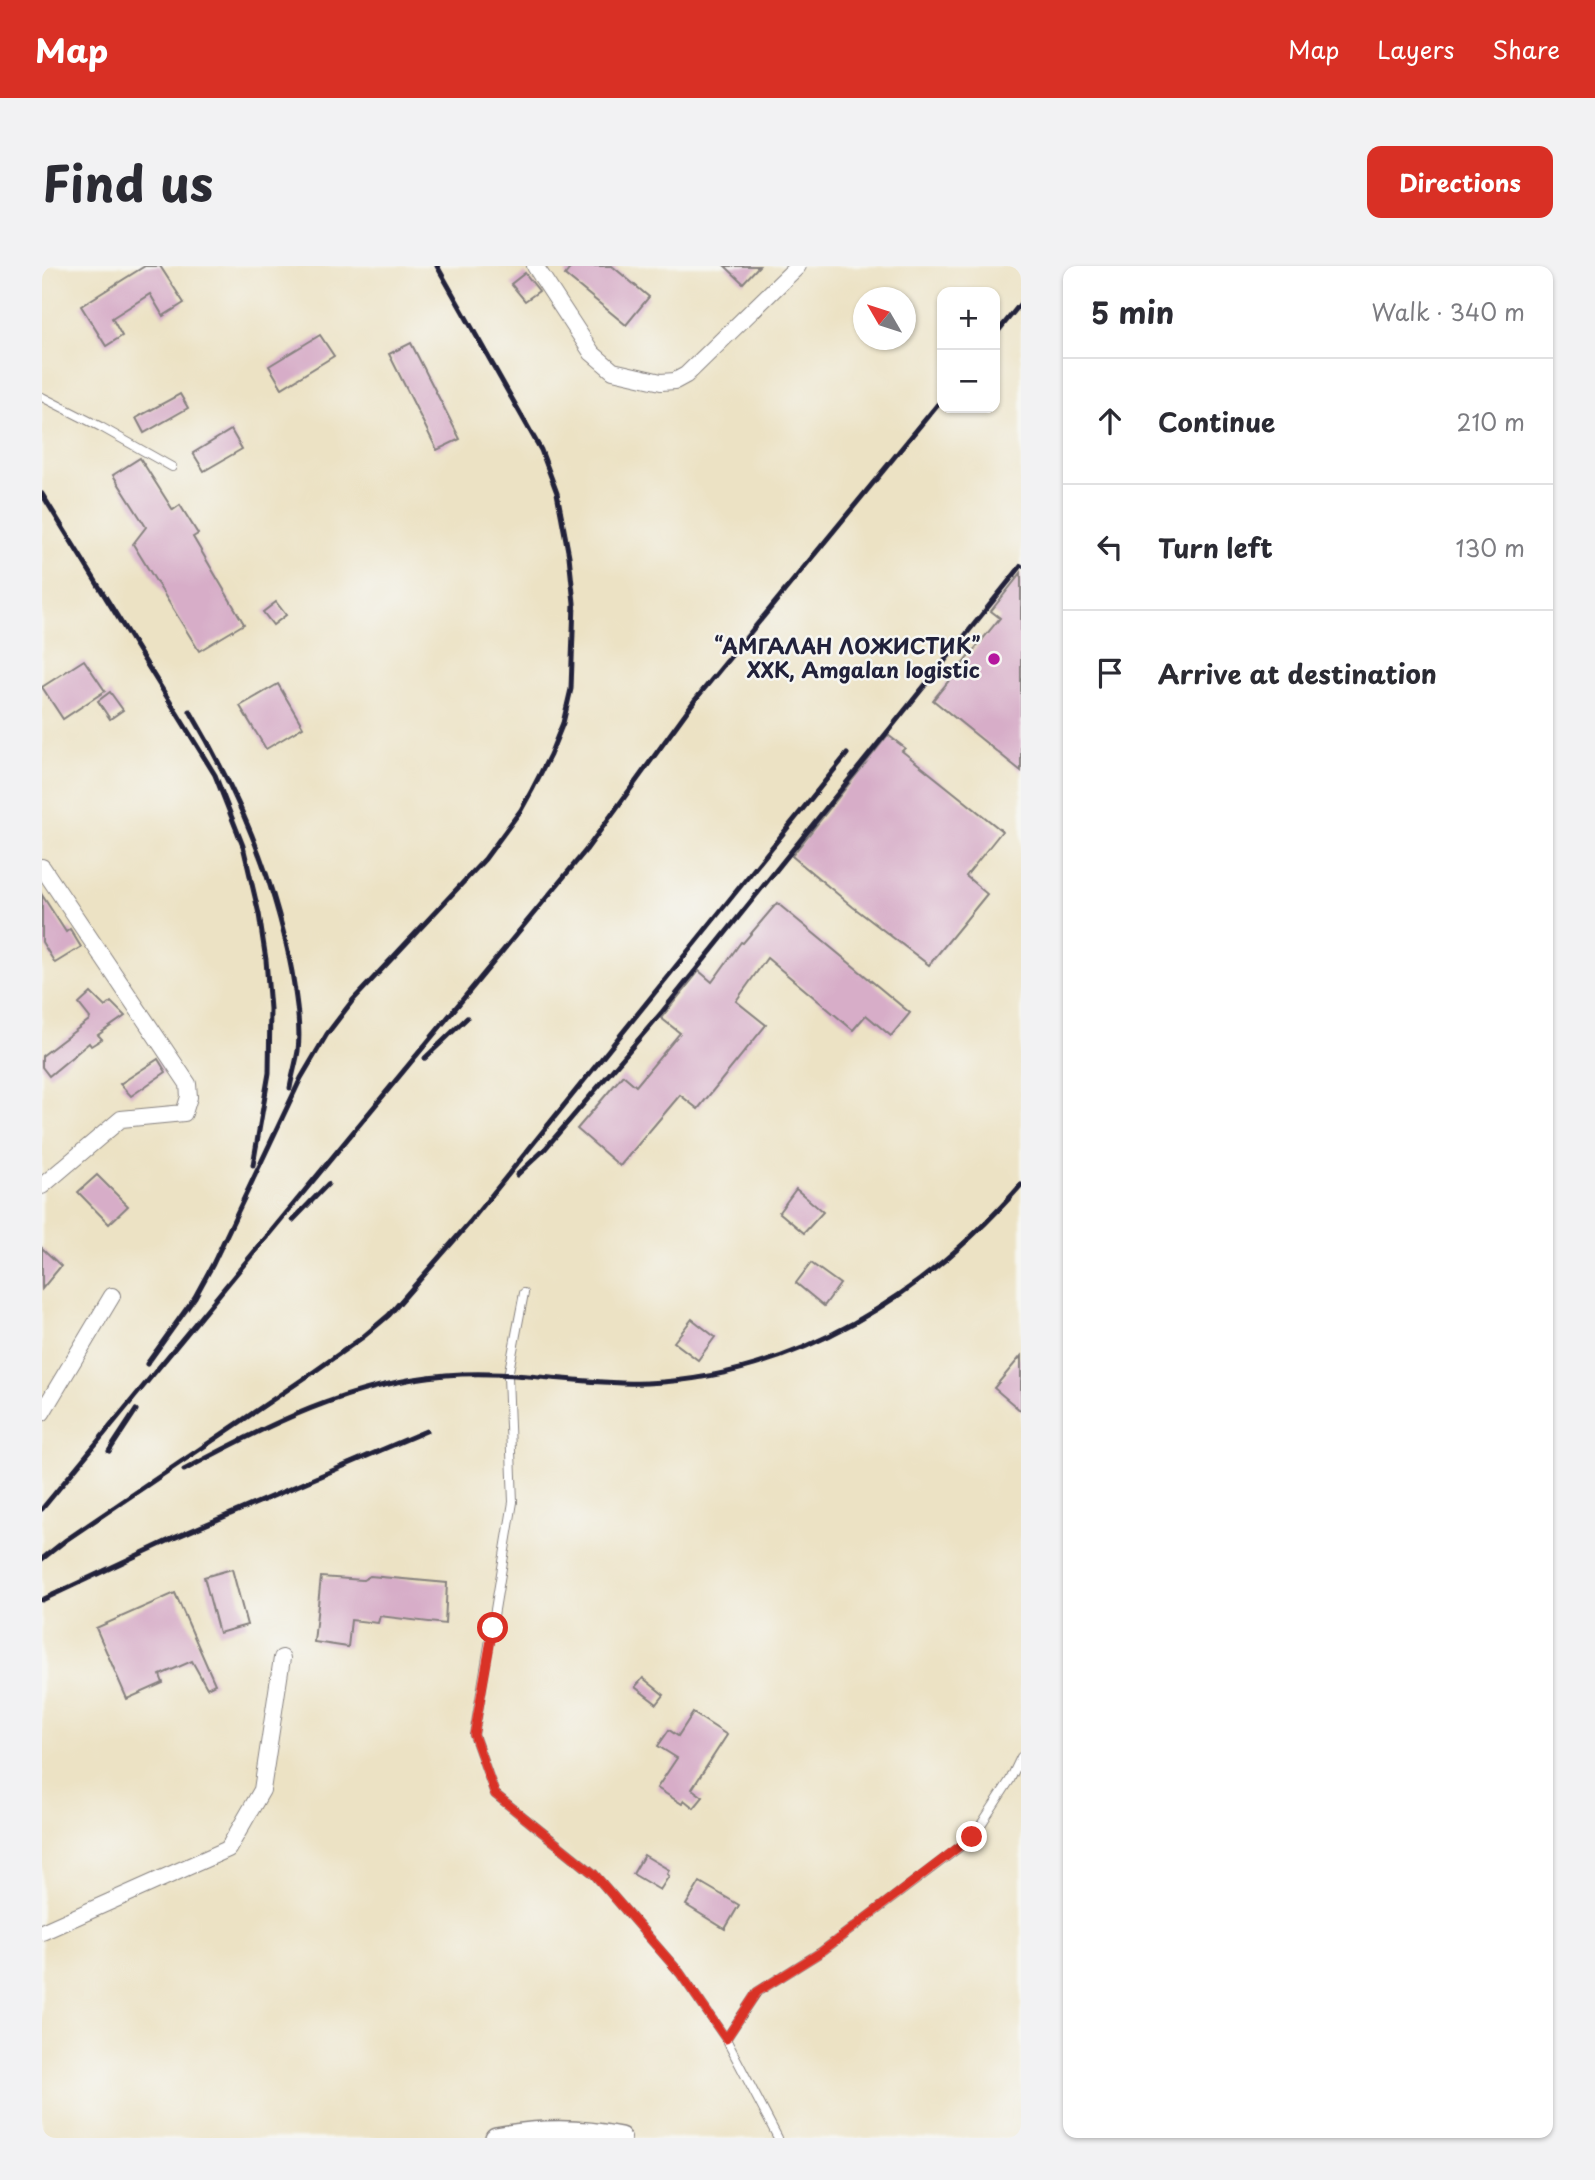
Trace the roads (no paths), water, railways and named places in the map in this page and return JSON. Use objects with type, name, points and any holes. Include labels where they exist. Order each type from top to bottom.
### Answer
[{"type":"main road","points":[[496,2138],[554,2131],[620,2138]]},
{"type":"street","points":[[535,266],[592,353],[612,371],[661,382],[675,381],[685,375],[798,266]]},
{"type":"street","points":[[42,867],[182,1074],[188,1084],[189,1097],[184,1113],[121,1119],[42,1186]]},
{"type":"street","points":[[42,1413],[112,1296]]},
{"type":"street","points":[[42,1932],[228,1849],[262,1790],[282,1658]]},
{"type":"lane","points":[[42,397],[172,467]]},
{"type":"lane","points":[[524,1293],[508,1376],[513,1502],[474,1735],[495,1794],[594,1874],[680,1973],[726,2039],[778,2138]]},
{"type":"lane","points":[[726,2039],[757,1992],[821,1952],[972,1837],[1010,1780],[1021,1757]]},
{"type":"railway","points":[[147,1364],[195,1297],[301,1078],[327,1034],[353,1000],[485,859],[521,810],[550,755],[563,723],[571,689],[574,603],[569,556],[557,493],[541,450],[437,266]]},
{"type":"railway","points":[[1000,329],[1021,303]]},
{"type":"railway","points":[[42,1509],[586,850],[695,700],[937,405]]},
{"type":"railway","points":[[42,494],[215,775],[243,846],[259,914],[270,1009],[269,1073],[253,1165]]},
{"type":"railway","points":[[517,1175],[545,1149],[662,1012],[1021,566]]},
{"type":"railway","points":[[190,711],[239,805],[276,903],[298,1012],[298,1051],[290,1088]]},
{"type":"railway","points":[[42,1559],[315,1371],[389,1315],[470,1222],[847,754]]},
{"type":"railway","points":[[425,1058],[467,1018]]},
{"type":"railway","points":[[293,1220],[328,1184]]},
{"type":"railway","points":[[184,1470],[246,1437],[310,1409],[376,1387],[411,1380],[446,1375],[496,1374],[647,1383],[702,1377],[755,1365],[806,1346],[854,1323],[900,1294],[984,1225],[1021,1185]]},
{"type":"railway","points":[[109,1451],[136,1410]]},
{"type":"railway","points":[[42,1600],[174,1538],[426,1431]]},
{"type":"place","name":"“АМГАЛАН ЛОЖИСТИК” ХХК, Amgalan logistic","points":[[994,659]]}]
